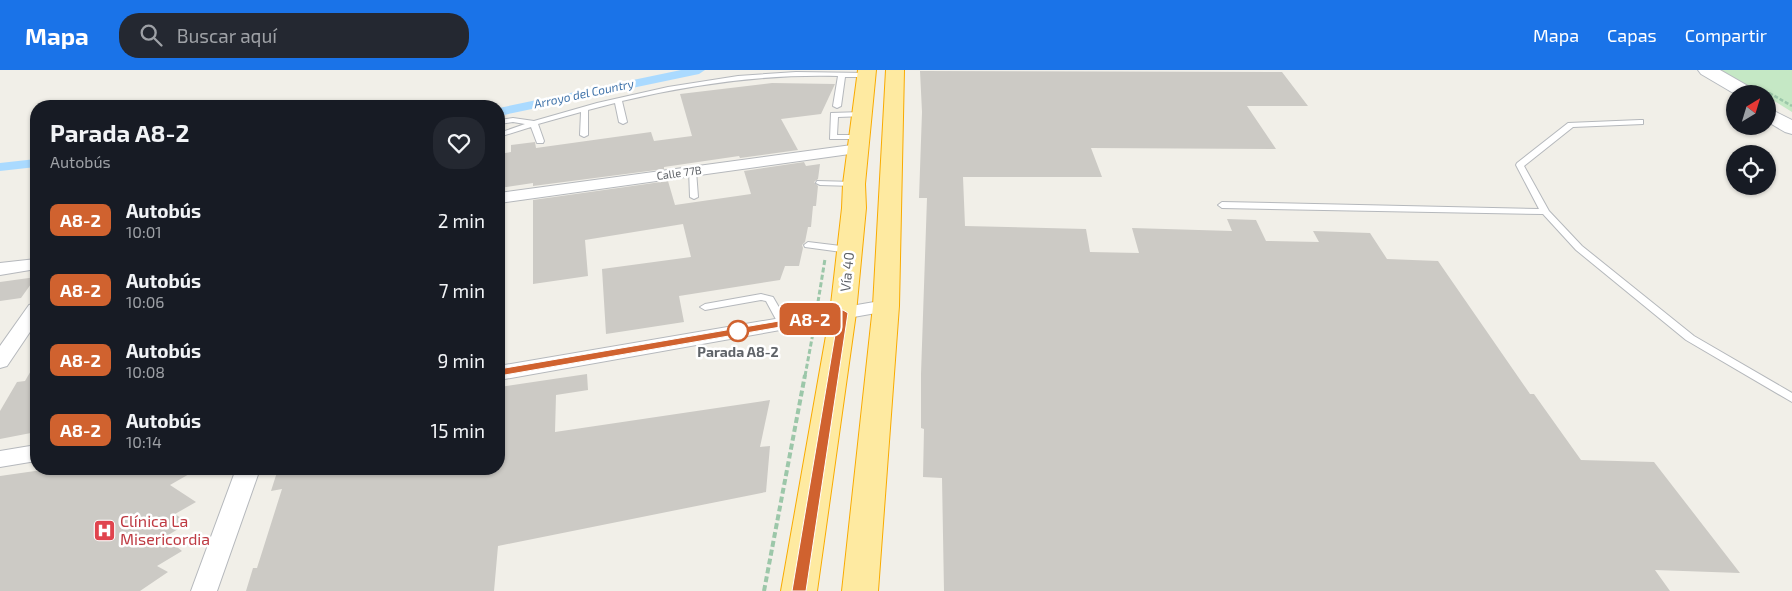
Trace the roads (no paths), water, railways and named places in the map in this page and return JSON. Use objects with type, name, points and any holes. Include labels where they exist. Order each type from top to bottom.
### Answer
[{"type":"highway","points":[[860,591],[886,306],[895,70]]},
{"type":"highway","name":"Vía 40","points":[[799,591],[843,313],[854,208],[854,184],[867,73]]},
{"type":"highway","points":[[854,208],[890,208]]},
{"type":"main road","points":[[1695,70],[1726,89]]},
{"type":"main road","points":[[1707,70],[1733,85]]},
{"type":"main road","points":[[1776,110],[1792,120]]},
{"type":"main road","points":[[1776,119],[1792,128]]},
{"type":"street","name":"Calle 77B","points":[[505,197],[692,171],[860,143]]},
{"type":"street","points":[[0,269],[30,265]]},
{"type":"street","points":[[505,372],[886,306]]},
{"type":"street","points":[[0,361],[30,318]]},
{"type":"street","points":[[0,459],[30,454]]},
{"type":"street","points":[[204,591],[246,475]]},
{"type":"lane","points":[[505,133],[534,123],[678,86],[773,74],[842,75],[867,73]]},
{"type":"lane","points":[[837,106],[842,75]]},
{"type":"lane","points":[[618,102],[623,122]]},
{"type":"lane","points":[[584,135],[585,110]]},
{"type":"lane","points":[[505,121],[513,120],[534,123]]},
{"type":"lane","points":[[1640,122],[1571,124],[1520,165],[1545,212],[1579,248],[1690,338],[1792,398]]},
{"type":"lane","points":[[534,123],[540,140]]},
{"type":"lane","points":[[692,171],[694,197]]},
{"type":"lane","points":[[820,183],[854,184]]},
{"type":"lane","points":[[1222,204],[1545,212]]},
{"type":"lane","points":[[808,245],[849,250]]},
{"type":"lane","points":[[705,307],[762,297],[770,299],[783,323]]},
{"type":"waterway","name":"Arroyo del Country","points":[[505,111],[699,70]]},
{"type":"waterway","name":"Arroyo del Country","points":[[0,167],[30,164]]},
{"type":"place","name":"Parada A8-2","points":[[738,331]]},
{"type":"place","name":"Clínica La Misericordia","points":[[104,530]]}]
